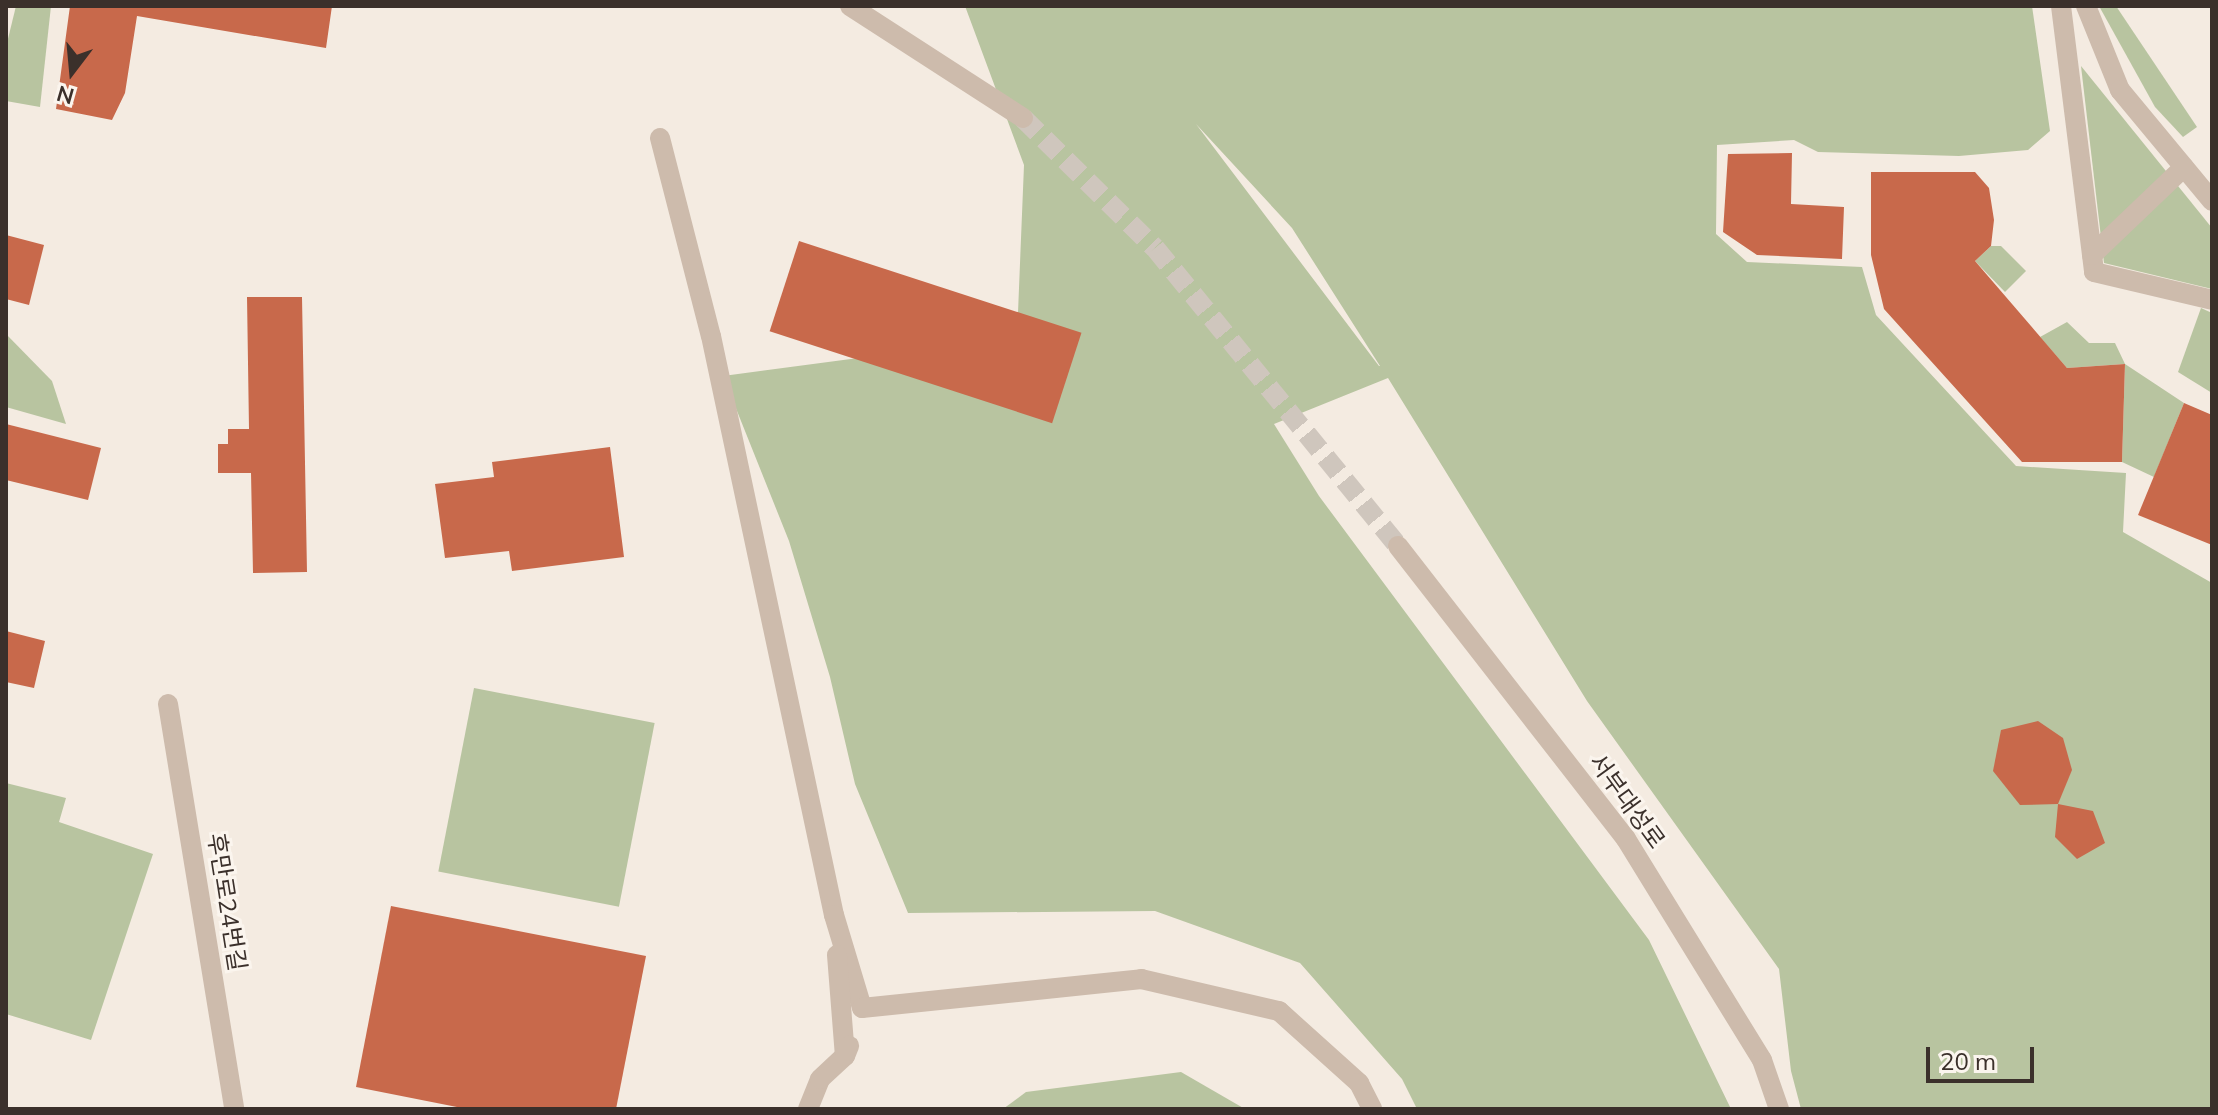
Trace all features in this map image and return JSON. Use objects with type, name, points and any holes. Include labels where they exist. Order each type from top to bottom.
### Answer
[{"type":"street","points":[[850,6],[1023,118]]},
{"type":"street","points":[[2061,6],[2094,272],[2212,300]]},
{"type":"street","points":[[2086,6],[2120,90],[2212,201]]},
{"type":"street","points":[[660,138],[711,336],[834,915],[862,1008],[845,1056],[820,1079],[808,1109]]},
{"type":"street","points":[[2092,255],[2184,167]]},
{"type":"street","name":"서부대성로","points":[[1398,546],[1626,839],[1762,1060],[1779,1109]]},
{"type":"street","name":"후만로24번길","points":[[168,704],[234,1109]]},
{"type":"street","points":[[834,915],[845,1056]]},
{"type":"street","points":[[862,1008],[1141,979],[1279,1011],[1359,1083],[1372,1109]]},
{"type":"green space","points":[[16,6],[51,6],[40,107],[6,101],[6,47]]},
{"type":"green space","points":[[965,6],[2032,6],[2050,131],[2028,150],[1959,156],[1818,152],[1794,140],[1717,145],[1716,234],[1747,262],[1862,267],[1876,315],[2016,466],[2126,473],[2123,532],[2212,583],[2212,1109],[1801,1109],[1791,1071],[1779,969],[1587,701],[1388,378],[1274,424],[1319,496],[1649,940],[1731,1109],[1417,1109],[1402,1079],[1300,963],[1155,911],[908,913],[855,784],[830,677],[789,541],[723,376],[1017,337],[1024,165]],"holes":[[[1196,124],[1292,228],[1380,366]]]},
{"type":"green space","points":[[2099,6],[2116,6],[2197,127],[2183,137],[2155,107]]},
{"type":"green space","points":[[2081,66],[2212,228],[2212,289],[2104,263]]},
{"type":"green space","points":[[1991,246],[2001,246],[2026,271],[2005,292],[1975,261]]},
{"type":"green space","points":[[2201,308],[2212,313],[2212,393],[2178,372]]},
{"type":"green space","points":[[2067,322],[2089,343],[2115,343],[2125,364],[2067,368],[2040,337]]},
{"type":"green space","points":[[6,334],[52,381],[66,424],[6,407]]},
{"type":"green space","points":[[2125,364],[2184,403],[2154,477],[2122,462]]},
{"type":"green space","points":[[474,688],[655,723],[619,907],[438,872]]},
{"type":"green space","points":[[6,783],[66,798],[59,822],[153,854],[91,1040],[6,1014]]},
{"type":"green space","points":[[1181,1072],[1245,1109],[1003,1109],[1026,1092]]},
{"type":"building","points":[[70,6],[332,6],[326,48],[137,16],[125,93],[112,120],[56,109]]},
{"type":"building","points":[[1792,153],[1791,204],[1844,207],[1842,259],[1757,255],[1723,232],[1728,154]]},
{"type":"building","points":[[1871,172],[1975,172],[1989,188],[1994,220],[1991,246],[1975,261],[2067,368],[2125,364],[2122,462],[2022,462],[1884,309],[1871,255]]},
{"type":"building","points":[[6,235],[44,245],[29,305],[6,299]]},
{"type":"building","points":[[799,241],[1081,333],[1052,423],[770,331]]},
{"type":"building","points":[[247,297],[302,297],[307,572],[253,573],[251,473],[218,473],[218,444],[228,444],[228,429],[249,429]]},
{"type":"building","points":[[2184,403],[2212,415],[2212,545],[2138,515]]},
{"type":"building","points":[[6,424],[101,448],[88,500],[6,480]]},
{"type":"building","points":[[610,447],[624,557],[512,571],[509,551],[445,558],[435,484],[494,477],[492,462]]},
{"type":"building","points":[[6,631],[45,641],[34,688],[6,682]]},
{"type":"building","points":[[2038,721],[2063,738],[2072,770],[2058,804],[2020,805],[1993,771],[2001,730]]},
{"type":"building","points":[[2058,804],[2093,811],[2105,843],[2077,859],[2055,837]]},
{"type":"building","points":[[391,906],[646,956],[616,1109],[467,1109],[356,1087]]},
{"type":"tunnel","points":[[1023,118],[1155,248],[1398,546]]}]
